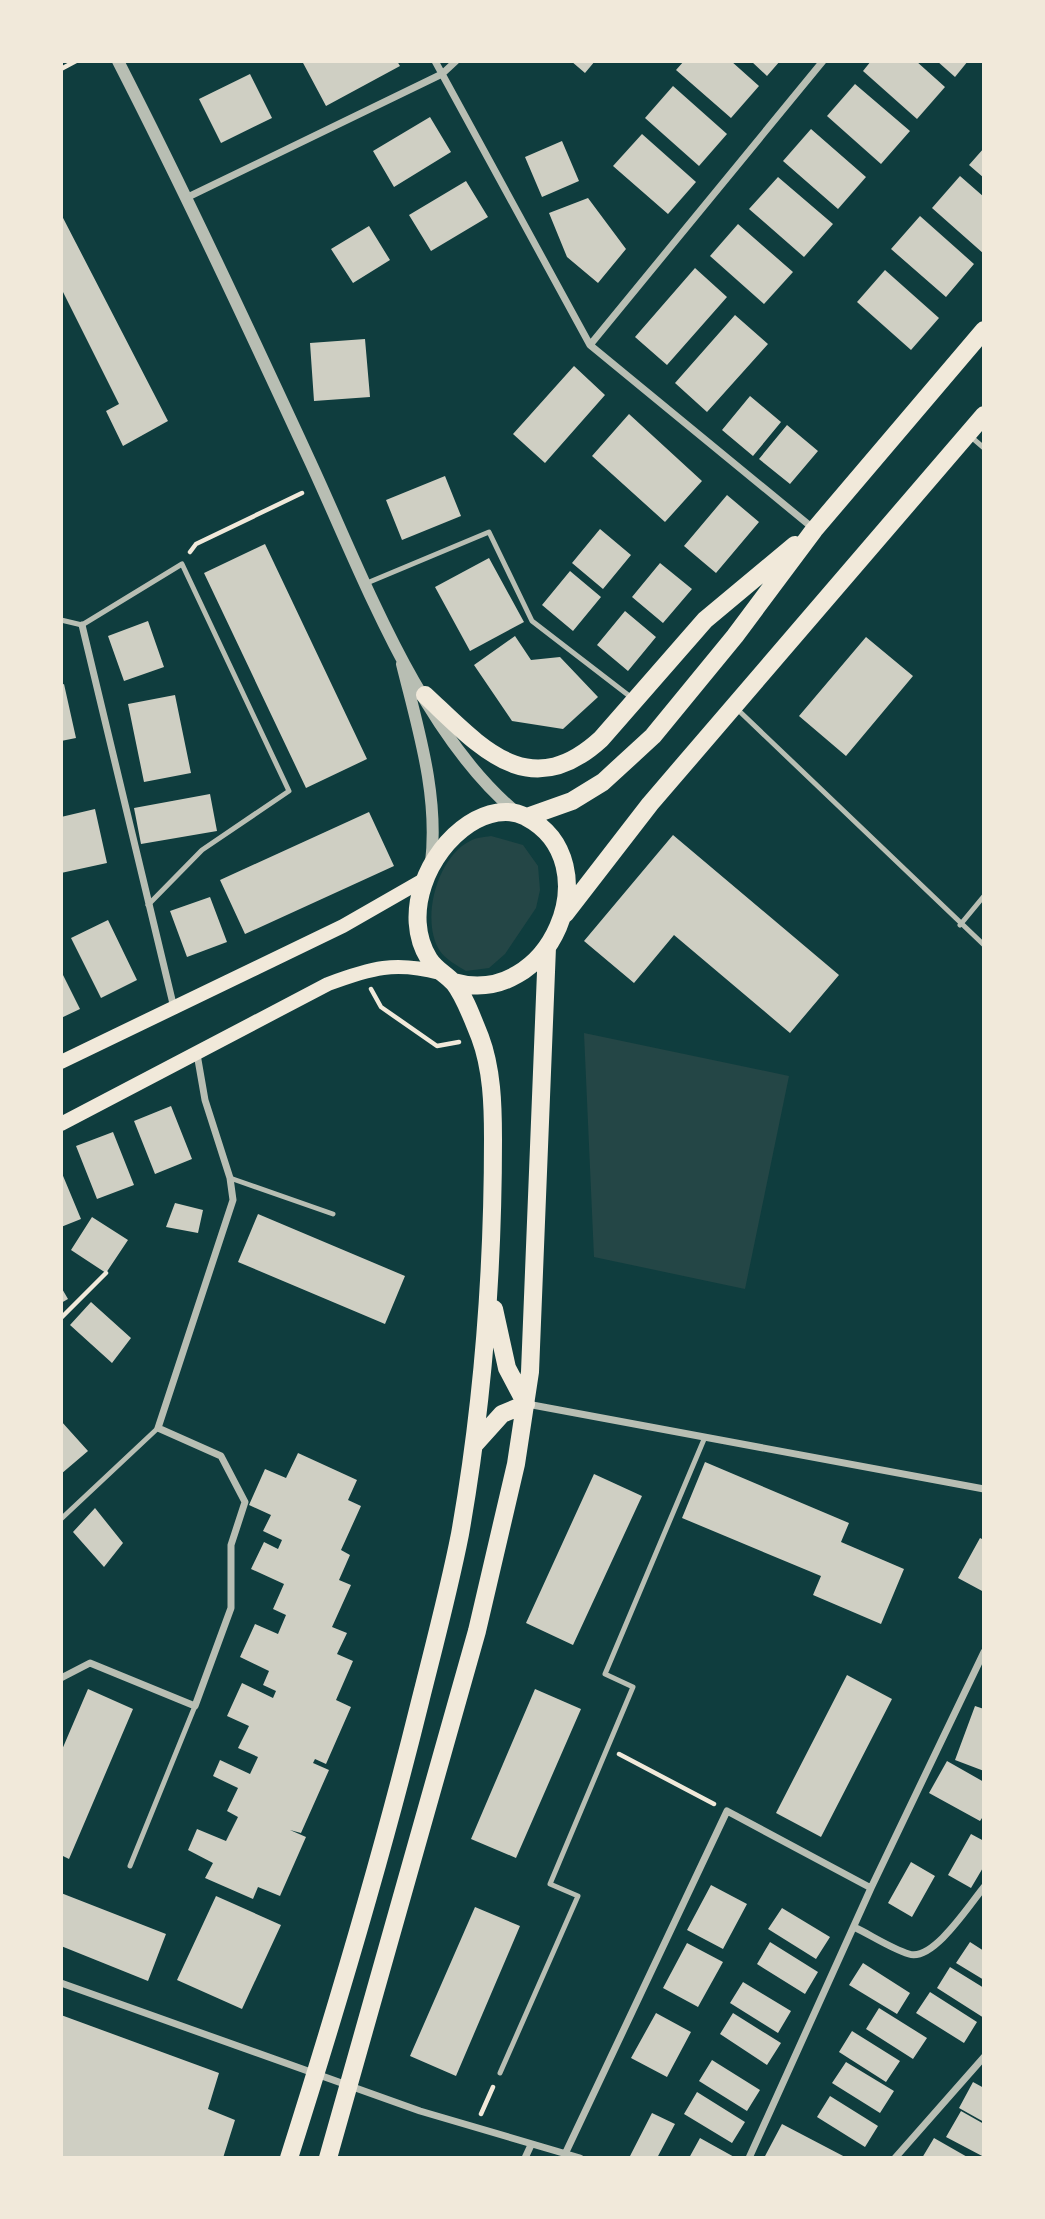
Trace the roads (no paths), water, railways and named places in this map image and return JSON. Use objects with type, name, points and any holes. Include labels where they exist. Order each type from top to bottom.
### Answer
[{"type":"main road","points":[[61,1062],[382,906],[428,873],[462,828],[475,820],[488,814],[523,815],[572,801],[603,782],[653,736],[735,636],[814,530],[984,330]]},
{"type":"main road","points":[[560,920],[641,815],[984,415]]},
{"type":"main road","points":[[425,695],[502,761],[534,767],[565,763],[584,754],[705,620],[814,530]]},
{"type":"main road","points":[[61,1124],[328,984],[362,972],[400,965],[486,988],[503,982],[533,963],[547,947],[560,920],[568,890],[564,863],[556,844],[523,815]]},
{"type":"main road","points":[[289,2158],[316,2074],[402,1775],[459,1537],[474,1447],[483,1367],[490,1270],[493,1137],[489,1068],[480,1038],[447,977],[427,957],[420,937],[418,901],[428,873]]},
{"type":"main road","points":[[328,2158],[477,1632],[498,1547],[526,1404],[535,1277],[547,947]]},
{"type":"main road","points":[[490,1270],[496,1323],[507,1368],[526,1404]]},
{"type":"main road","points":[[474,1447],[502,1414],[526,1404]]},
{"type":"street","points":[[118,61],[188,197],[398,650],[469,765],[484,783],[523,815]]},
{"type":"street","points":[[435,61],[590,345],[814,530]]},
{"type":"street","points":[[188,197],[442,74],[456,61]]},
{"type":"street","points":[[590,345],[824,61]]},
{"type":"street","points":[[82,625],[174,1008]]},
{"type":"street","points":[[398,650],[429,780],[434,831],[428,873]]},
{"type":"street","points":[[61,1678],[90,1663],[195,1706],[231,1608],[231,1545],[245,1502],[221,1456],[158,1428],[233,1200],[230,1178],[205,1100],[197,1053]]},
{"type":"street","points":[[526,1404],[984,1489]]},
{"type":"street","points":[[749,2158],[871,1888],[984,1652]]},
{"type":"street","points":[[566,2151],[727,1811],[871,1888]]},
{"type":"street","points":[[854,1927],[911,1955],[925,1954],[946,1934],[984,1887]]},
{"type":"street","points":[[61,1983],[350,2086],[531,2145],[566,2151],[580,2158]]},
{"type":"street","points":[[895,2158],[984,2057]]},
{"type":"street","points":[[525,2158],[531,2145]]},
{"type":"lane","points":[[968,434],[984,448]]},
{"type":"lane","points":[[367,583],[489,532],[532,621],[634,700]]},
{"type":"lane","points":[[61,620],[82,625],[182,564],[289,791],[202,850],[148,905]]},
{"type":"lane","points":[[734,706],[960,925],[984,945]]},
{"type":"lane","points":[[960,925],[984,896]]},
{"type":"lane","points":[[230,1178],[333,1214]]},
{"type":"lane","points":[[61,1519],[158,1428]]},
{"type":"lane","points":[[500,2073],[578,1896],[550,1884],[633,1687],[605,1674],[705,1437]]},
{"type":"lane","points":[[130,1866],[195,1706]]}]
